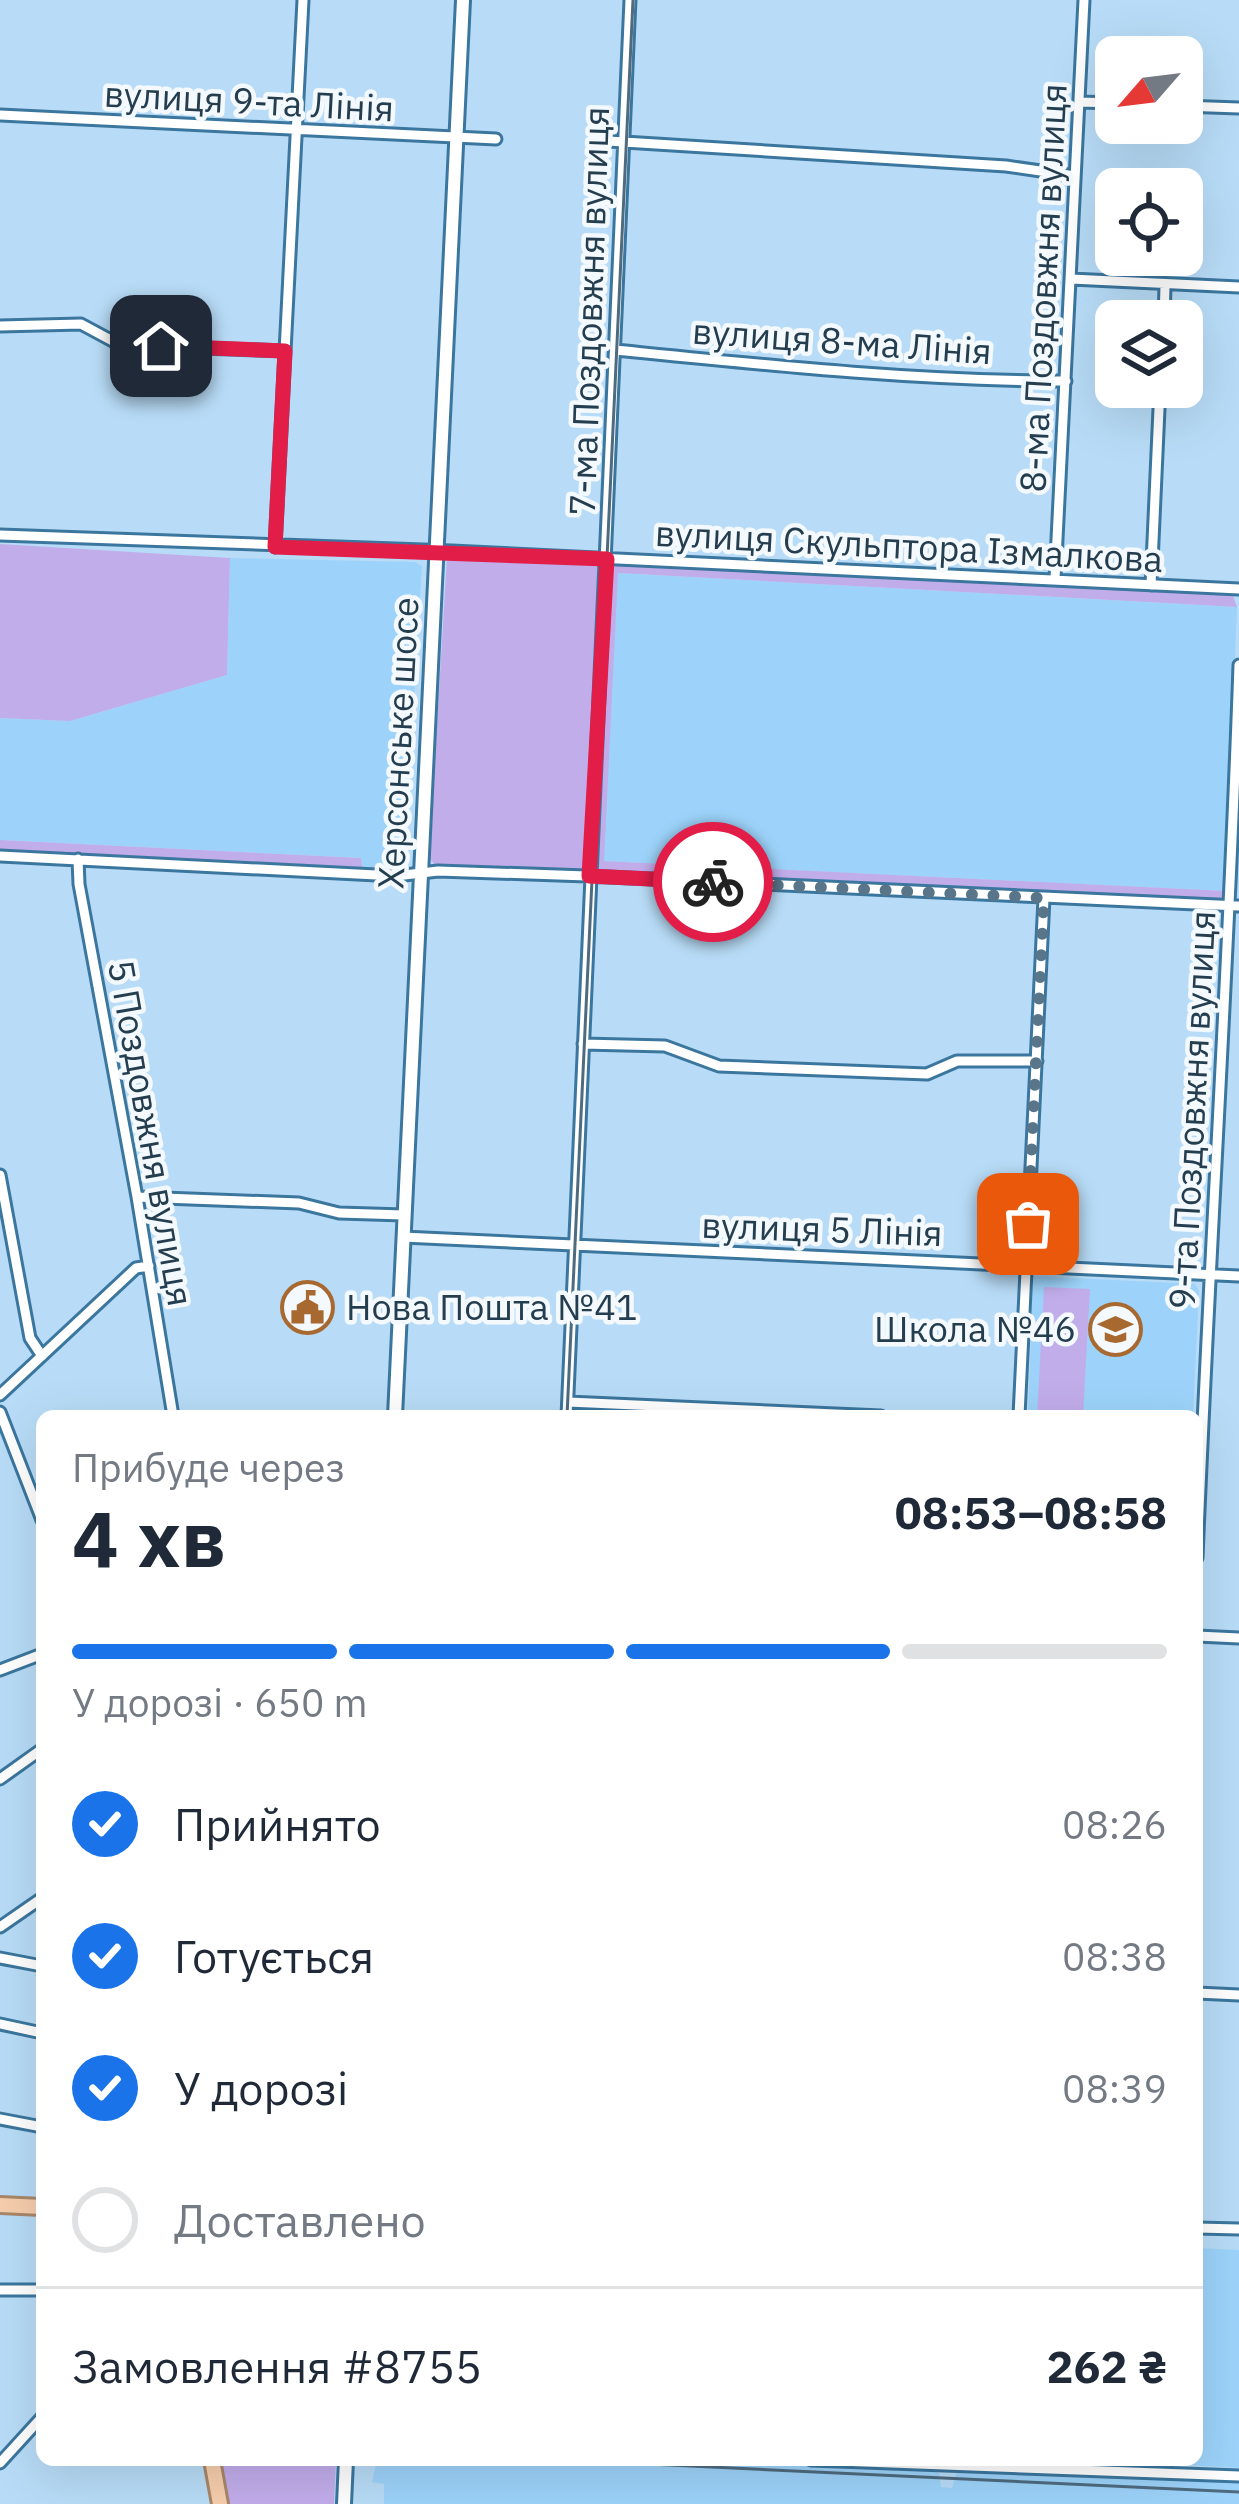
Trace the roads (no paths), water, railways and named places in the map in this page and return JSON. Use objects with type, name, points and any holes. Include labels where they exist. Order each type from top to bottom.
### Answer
[{"type":"main road","name":"Херсонське шосе","points":[[395,1410],[463,0]]},
{"type":"main road","points":[[0,2205],[36,2206]]},
{"type":"main road","points":[[213,2466],[220,2504]]},
{"type":"main road","points":[[344,2504],[346,2466]]},
{"type":"street","points":[[275,547],[303,0]]},
{"type":"street","name":"7-ма Поздовжня вулиця","points":[[567,1410],[630,0]]},
{"type":"street","name":"8-ма Поздовжня вулиця","points":[[1055,579],[1084,0]]},
{"type":"street","points":[[1079,102],[1095,102]]},
{"type":"street","points":[[1203,107],[1239,108]]},
{"type":"street","name":"вулиця 9-та Лінія","points":[[0,116],[496,140]]},
{"type":"street","points":[[608,141],[1006,166],[1075,176]]},
{"type":"street","points":[[1071,280],[1239,287]]},
{"type":"street","points":[[1164,300],[1165,286]]},
{"type":"street","points":[[0,326],[81,323],[120,345],[285,351]]},
{"type":"street","name":"вулиця 8-ма Лінія","points":[[615,350],[805,369],[1066,381]]},
{"type":"street","points":[[1151,585],[1159,408]]},
{"type":"street","name":"вулиця Скульптора Ізмалкова","points":[[0,535],[1239,589]]},
{"type":"street","name":"9-та Поздовжня вулиця","points":[[1203,1410],[1235,906],[1239,665]]},
{"type":"street","points":[[0,856],[396,876],[589,876],[1235,906]]},
{"type":"street","name":"5 Поздовжня вулиця","points":[[78,859],[172,1410]]},
{"type":"street","points":[[1019,1410],[1044,898]]},
{"type":"street","points":[[583,1044],[665,1046],[719,1066],[927,1074],[957,1061],[1037,1061]]},
{"type":"street","points":[[0,1175],[30,1338],[42,1356]]},
{"type":"street","points":[[137,1197],[298,1203],[339,1213],[404,1215]]},
{"type":"street","name":"вулиця 5 Лінія","points":[[403,1238],[1239,1276]]},
{"type":"street","points":[[0,1395],[136,1268],[148,1266]]},
{"type":"street","points":[[568,1402],[747,1410]]},
{"type":"street","points":[[0,1412],[36,1505]]},
{"type":"street","points":[[1203,1636],[1239,1638]]},
{"type":"street","points":[[0,1670],[36,1656]]},
{"type":"street","points":[[0,1779],[36,1753]]},
{"type":"street","points":[[0,1927],[36,1902]]},
{"type":"street","points":[[0,1958],[36,1965]]},
{"type":"street","points":[[1203,1993],[1239,1995]]},
{"type":"street","points":[[0,2024],[36,2032]]},
{"type":"street","points":[[0,2119],[36,2126]]},
{"type":"street","points":[[1203,2228],[1239,2229]]},
{"type":"street","points":[[0,2290],[36,2290]]},
{"type":"street","points":[[0,2464],[36,2424]]},
{"type":"street","points":[[915,2466],[954,2466]]},
{"type":"street","points":[[1032,2466],[1239,2476]]},
{"type":"street","points":[[1153,2473],[1154,2466]]},
{"type":"tram line","points":[[567,1410],[633,0]]},
{"type":"tram line","points":[[691,2466],[1239,2492]]},
{"type":"place","name":"Нова Пошта №41","points":[[307,1307]]},
{"type":"place","name":"Школа №46","points":[[1115,1329]]}]
